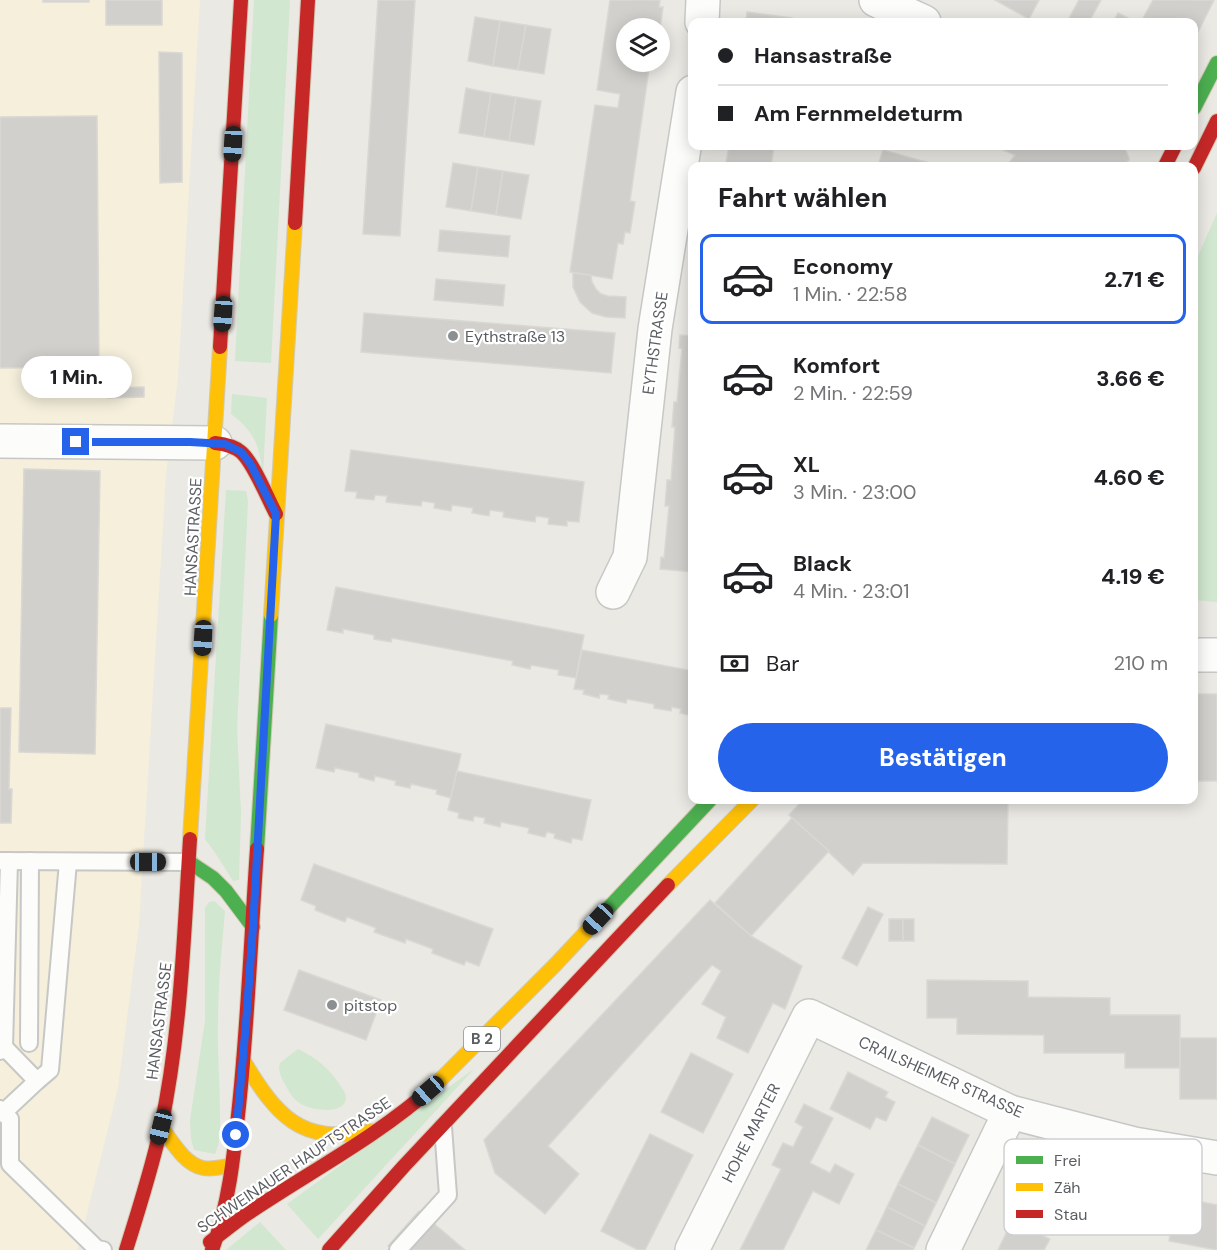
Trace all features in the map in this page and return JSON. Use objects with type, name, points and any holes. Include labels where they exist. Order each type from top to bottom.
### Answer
[{"type":"main road","name":"HANSASTRASSE","points":[[126,1250],[161,1127],[178,1011],[241,0]]},
{"type":"main road","points":[[212,1250],[218,1235],[232,1165],[243,1060],[253,927],[308,0]]},
{"type":"main road","points":[[1198,100],[1217,63]]},
{"type":"main road","points":[[1197,162],[1217,121]]},
{"type":"main road","points":[[214,443],[225,444],[241,452],[250,463],[276,514]]},
{"type":"main road","name":"SCHWEINAUER HAUPTSTRASSE","points":[[199,1250],[245,1215],[377,1130],[416,1102],[448,1073],[555,965],[706,804]]},
{"type":"main road","name":"B 2","points":[[329,1250],[665,888],[748,804]]},
{"type":"main road","points":[[189,862],[213,878],[226,891],[253,927]]},
{"type":"main road","points":[[243,1060],[274,1106],[290,1121],[310,1132],[349,1135],[377,1130]]},
{"type":"main road","points":[[161,1127],[190,1162],[202,1168],[232,1165]]},
{"type":"street","points":[[702,18],[703,0]]},
{"type":"street","points":[[876,0],[915,18]]},
{"type":"street","name":"EYTHSTRASSE","points":[[613,592],[630,557],[655,329],[680,263],[689,150]]},
{"type":"street","points":[[0,441],[214,443]]},
{"type":"street","points":[[1198,655],[1217,655]]},
{"type":"street","name":"CRAILSHEIMER STRASSE","points":[[809,1016],[1010,1112],[1115,1139]]},
{"type":"street","name":"HOHE MARTER","points":[[692,1250],[809,1016]]},
{"type":"street","points":[[943,1250],[1010,1112]]},
{"type":"street","name":"CRAILSHEIMER STRASSE","points":[[1202,1155],[1217,1158]]},
{"type":"lane","points":[[37,1081],[2,1049],[4,861],[189,862]]},
{"type":"lane","points":[[29,1043],[30,861]]},
{"type":"lane","points":[[68,862],[50,1070],[2,1111],[10,1119],[10,1164],[97,1249],[102,1250]]},
{"type":"lane","points":[[398,1250],[448,1195],[443,1126]]},
{"type":"shaded area","points":[[0,0],[200,0],[178,378],[166,475],[139,925],[118,1088],[77,1250],[0,1250]]},
{"type":"green space","points":[[254,0],[290,0],[271,363],[235,361]]},
{"type":"green space","points":[[1217,213],[1217,602],[1198,600],[1198,256]]},
{"type":"green space","points":[[232,394],[267,398],[263,474],[255,440],[246,427],[231,414]]},
{"type":"green space","points":[[226,490],[246,491],[248,501],[237,728],[241,813],[239,880],[233,881],[205,839]]},
{"type":"green space","points":[[214,901],[225,911],[218,1007],[220,1129],[215,1154],[194,1150],[190,1120],[205,1021],[205,908],[209,902]]},
{"type":"green space","points":[[298,1049],[322,1064],[336,1079],[346,1095],[342,1106],[326,1110],[307,1107],[295,1100],[281,1076],[279,1066]]},
{"type":"green space","points":[[474,1069],[318,1239],[287,1204]]},
{"type":"green space","points":[[260,1222],[286,1250],[226,1250]]},
{"type":"building","points":[[43,0],[89,0],[89,2],[43,2]]},
{"type":"building","points":[[106,0],[162,0],[162,25],[106,25]]},
{"type":"building","points":[[378,0],[415,0],[400,236],[363,234]]},
{"type":"building","points":[[610,0],[660,0],[659,7],[663,7],[662,18],[616,18],[616,72],[649,72],[630,201],[635,202],[630,233],[625,232],[623,244],[618,243],[612,279],[570,272],[595,105],[618,108],[620,94],[597,90]]},
{"type":"building","points":[[995,0],[1039,0],[1030,18]]},
{"type":"building","points":[[1079,0],[1101,0],[1091,18],[1069,18]]},
{"type":"building","points":[[1153,0],[1214,0],[1198,32],[1198,18],[1143,18]]},
{"type":"building","points":[[747,12],[792,18],[746,18]]},
{"type":"building","points":[[1118,13],[1128,18],[1115,18]]},
{"type":"building","points":[[475,17],[500,21],[493,66],[468,61]]},
{"type":"building","points":[[500,21],[526,25],[518,70],[493,66]]},
{"type":"building","points":[[526,25],[551,29],[544,74],[518,70]]},
{"type":"building","points":[[159,52],[182,53],[182,182],[160,183]]},
{"type":"building","points":[[466,88],[491,93],[484,137],[459,133]]},
{"type":"building","points":[[491,93],[516,97],[509,141],[484,137]]},
{"type":"building","points":[[516,97],[541,101],[534,145],[509,141]]},
{"type":"building","points":[[97,116],[99,367],[0,368],[0,117]]},
{"type":"building","points":[[728,150],[773,150],[772,162],[726,162]]},
{"type":"building","points":[[883,150],[926,162],[879,162]]},
{"type":"building","points":[[1003,150],[1125,150],[1129,160],[1126,162],[1010,162],[1015,155]]},
{"type":"building","points":[[453,163],[478,167],[471,211],[446,207]]},
{"type":"building","points":[[478,167],[503,171],[496,215],[471,211]]},
{"type":"building","points":[[503,171],[529,175],[521,219],[496,215]]},
{"type":"building","points":[[440,230],[510,236],[508,257],[438,251]]},
{"type":"building","points":[[573,273],[591,275],[592,282],[601,294],[626,297],[625,318],[606,317],[592,313],[580,302],[573,287]]},
{"type":"building","points":[[436,279],[505,285],[503,306],[434,300]]},
{"type":"building","points":[[364,313],[615,333],[611,373],[361,352]]},
{"type":"building","points":[[680,335],[688,336],[688,572],[660,569],[661,557],[664,558],[669,506],[665,506],[667,480],[671,480],[675,427],[672,427],[674,402],[677,402],[682,349],[679,348]]},
{"type":"building","points":[[144,387],[144,397],[108,398],[107,388]]},
{"type":"building","points":[[351,450],[584,482],[579,522],[567,521],[567,526],[548,524],[549,518],[536,516],[535,522],[503,517],[504,512],[490,510],[489,516],[472,513],[473,508],[452,505],[451,511],[434,508],[435,503],[422,501],[421,506],[386,502],[387,496],[375,495],[374,500],[356,498],[357,492],[345,491]]},
{"type":"building","points":[[24,469],[100,471],[95,754],[19,752]]},
{"type":"building","points":[[336,587],[584,635],[576,678],[558,675],[559,670],[531,665],[530,669],[512,665],[513,661],[392,638],[391,642],[374,639],[374,635],[343,629],[343,633],[327,630]]},
{"type":"building","points":[[582,650],[688,670],[688,715],[680,713],[681,709],[672,707],[671,711],[654,708],[654,704],[627,699],[626,703],[608,699],[609,695],[600,694],[599,698],[583,694],[584,690],[574,689]]},
{"type":"building","points":[[1198,694],[1217,694],[1217,781],[1198,781]]},
{"type":"building","points":[[0,708],[11,708],[9,789],[12,789],[11,823],[0,823]]},
{"type":"building","points":[[326,724],[461,754],[451,798],[436,794],[437,790],[411,784],[410,788],[395,785],[396,781],[375,776],[374,781],[359,777],[359,773],[335,768],[334,772],[316,768]]},
{"type":"building","points":[[457,771],[591,800],[582,840],[572,838],[571,843],[554,838],[555,834],[547,832],[545,837],[528,833],[529,828],[501,822],[500,827],[484,823],[485,818],[474,816],[473,821],[458,818],[459,813],[448,810]]},
{"type":"building","points":[[799,804],[1008,804],[1007,864],[863,863],[853,875],[789,815]]},
{"type":"building","points":[[792,818],[829,851],[751,936],[715,903]]},
{"type":"building","points":[[314,864],[493,929],[479,966],[466,961],[464,965],[432,953],[433,949],[406,939],[405,943],[374,932],[376,928],[347,917],[345,922],[315,910],[316,906],[301,900]]},
{"type":"building","points":[[710,900],[751,936],[802,966],[785,1009],[773,1003],[748,1053],[717,1038],[726,1017],[702,1004],[721,971],[712,965],[548,1146],[579,1174],[545,1214],[495,1173],[484,1140]]},
{"type":"building","points":[[868,907],[883,914],[857,966],[842,958]]},
{"type":"building","points":[[889,919],[903,919],[903,941],[889,941]]},
{"type":"building","points":[[903,919],[914,919],[914,941],[903,941]]},
{"type":"building","name":"pitstop","points":[[299,970],[381,1000],[366,1040],[284,1010]]},
{"type":"building","points":[[927,980],[1028,981],[1028,997],[1110,998],[1110,1015],[1180,1015],[1180,1068],[1125,1068],[1125,1053],[1044,1053],[1044,1035],[957,1034],[957,1018],[927,1018]]},
{"type":"building","points":[[1180,1038],[1217,1038],[1217,1099],[1180,1099]]},
{"type":"building","points":[[691,1053],[733,1074],[703,1133],[661,1112]]},
{"type":"building","points":[[848,1072],[888,1092],[885,1097],[895,1102],[886,1121],[876,1117],[870,1129],[830,1109]]},
{"type":"building","points":[[804,1104],[833,1118],[810,1163],[830,1173],[835,1164],[854,1174],[839,1204],[813,1191],[783,1250],[740,1250],[781,1169],[772,1165],[783,1143],[793,1147],[803,1127],[795,1122]]},
{"type":"building","points":[[932,1117],[969,1135],[955,1164],[918,1145]]},
{"type":"building","points":[[650,1134],[693,1155],[645,1250],[638,1250],[601,1231]]},
{"type":"building","points":[[918,1145],[955,1164],[936,1203],[898,1184]]},
{"type":"building","points":[[898,1184],[936,1203],[925,1226],[887,1207]]},
{"type":"building","points":[[1202,1202],[1217,1205],[1217,1250],[1169,1241],[1170,1235],[1202,1235]]},
{"type":"building","points":[[887,1207],[925,1226],[914,1248],[876,1230]]},
{"type":"building","points":[[419,1211],[465,1250],[393,1250],[388,1246]]},
{"type":"building","points":[[876,1230],[914,1248],[913,1250],[866,1250]]},
{"type":"building","points":[[1005,1235],[1042,1235],[1050,1239],[1044,1250],[998,1250]]},
{"type":"traffic: fast","points":[[1198,100],[1217,63]]},
{"type":"traffic: fast","points":[[257,849],[271,615]]},
{"type":"traffic: fast","points":[[602,915],[706,804]]},
{"type":"traffic: fast","points":[[189,862],[213,878],[226,891],[253,927]]},
{"type":"traffic: slow","points":[[271,615],[295,223]]},
{"type":"traffic: slow","points":[[190,839],[220,347]]},
{"type":"traffic: slow","points":[[668,885],[748,804]]},
{"type":"traffic: slow","points":[[433,1087],[602,915]]},
{"type":"traffic: slow","points":[[243,1060],[267,1097],[293,1122],[325,1134],[370,1131]]},
{"type":"traffic: slow","points":[[161,1127],[179,1151],[196,1166],[210,1169],[232,1165]]},
{"type":"traffic: jam","points":[[220,347],[241,0]]},
{"type":"traffic: jam","points":[[295,223],[308,0]]},
{"type":"traffic: jam","points":[[1197,162],[1217,121]]},
{"type":"traffic: jam","points":[[1167,162],[1173,150]]},
{"type":"traffic: jam","points":[[215,443],[235,448],[246,457],[276,514]]},
{"type":"traffic: jam","points":[[126,1250],[154,1158],[168,1091],[181,983],[190,839]]},
{"type":"traffic: jam","points":[[212,1250],[227,1197],[235,1142],[245,1042],[257,849]]},
{"type":"traffic: jam","points":[[329,1250],[404,1166],[668,885]]},
{"type":"traffic: jam","points":[[210,1242],[247,1214],[389,1122],[433,1087]]},
{"type":"place","name":"Eythstraße 13","points":[[453,336]]},
{"type":"place","name":"pitstop","points":[[332,1005]]},
{"type":"route","points":[[76,442],[225,444],[241,452],[250,463],[276,514],[253,927],[236,1135]]}]
